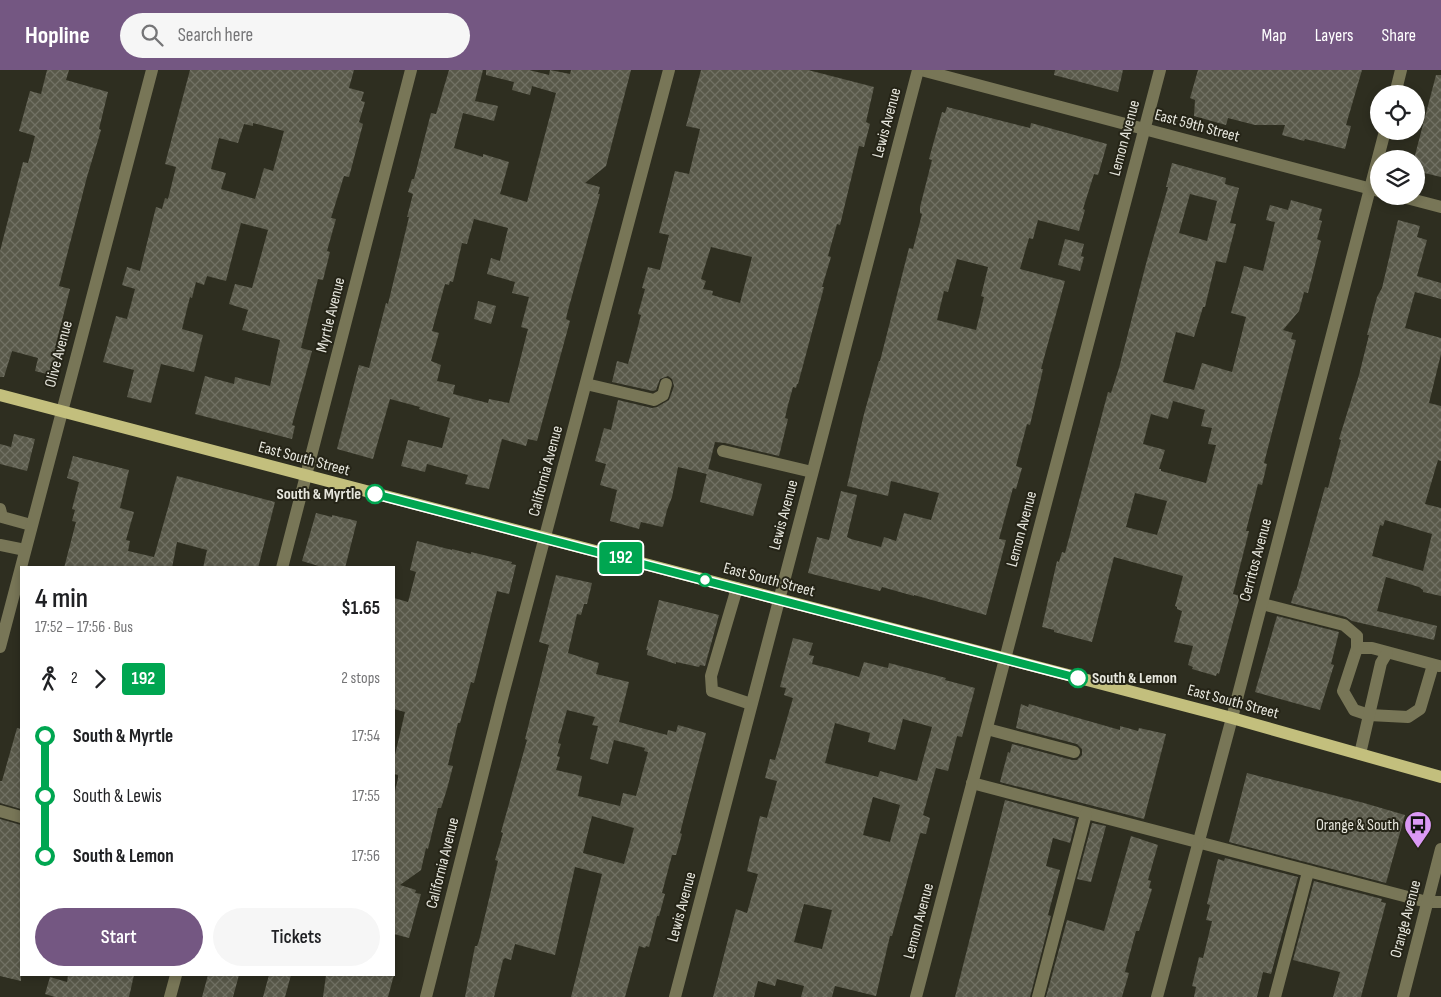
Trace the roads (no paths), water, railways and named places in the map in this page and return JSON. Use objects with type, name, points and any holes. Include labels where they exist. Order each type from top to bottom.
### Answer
[{"type":"main road","name":"East South Street","points":[[0,395],[1232,718],[1441,777]]},
{"type":"street","name":"Olive Avenue","points":[[21,566],[152,70]]},
{"type":"street","name":"Myrtle Avenue","points":[[283,566],[411,70]]},
{"type":"street","name":"California Avenue","points":[[426,997],[501,702],[669,70]]},
{"type":"street","name":"East 59th Street","points":[[919,70],[1370,189]]},
{"type":"street","name":"Lewis Avenue","points":[[675,997],[919,70]]},
{"type":"street","name":"Lemon Avenue","points":[[916,997],[1160,70]]},
{"type":"street","points":[[1397,85],[1401,70]]},
{"type":"street","points":[[1425,203],[1441,207]]},
{"type":"street","name":"Cerritos Avenue","points":[[1157,997],[1370,205]]},
{"type":"street","points":[[586,384],[654,400],[663,395],[666,384]]},
{"type":"street","points":[[723,451],[812,472]]},
{"type":"street","points":[[0,514],[31,525]]},
{"type":"street","points":[[0,545],[25,550]]},
{"type":"street","name":"Olive Avenue","points":[[0,647],[20,569]]},
{"type":"street","points":[[737,588],[711,676],[712,691],[751,704]]},
{"type":"street","points":[[1262,604],[1344,625],[1357,636],[1356,648],[1343,691],[1354,710],[1369,715],[1408,717],[1420,709],[1437,666],[1372,648],[1356,648]]},
{"type":"street","points":[[1360,754],[1381,664],[1387,653]]},
{"type":"street","points":[[987,729],[1074,752]]},
{"type":"street","points":[[972,783],[1308,872],[1427,902],[1441,902]]},
{"type":"street","points":[[0,811],[20,817]]},
{"type":"street","points":[[1038,997],[1086,814]]},
{"type":"street","name":"Orange Avenue","points":[[1402,997],[1441,849]]},
{"type":"street","points":[[1275,997],[1308,872]]},
{"type":"street","points":[[170,997],[176,976]]},
{"type":"place","name":"South & Myrtle","points":[[375,494]]},
{"type":"place","name":"South & Lemon","points":[[1078,678]]},
{"type":"place","name":"Orange & South","points":[[1418,849]]}]
